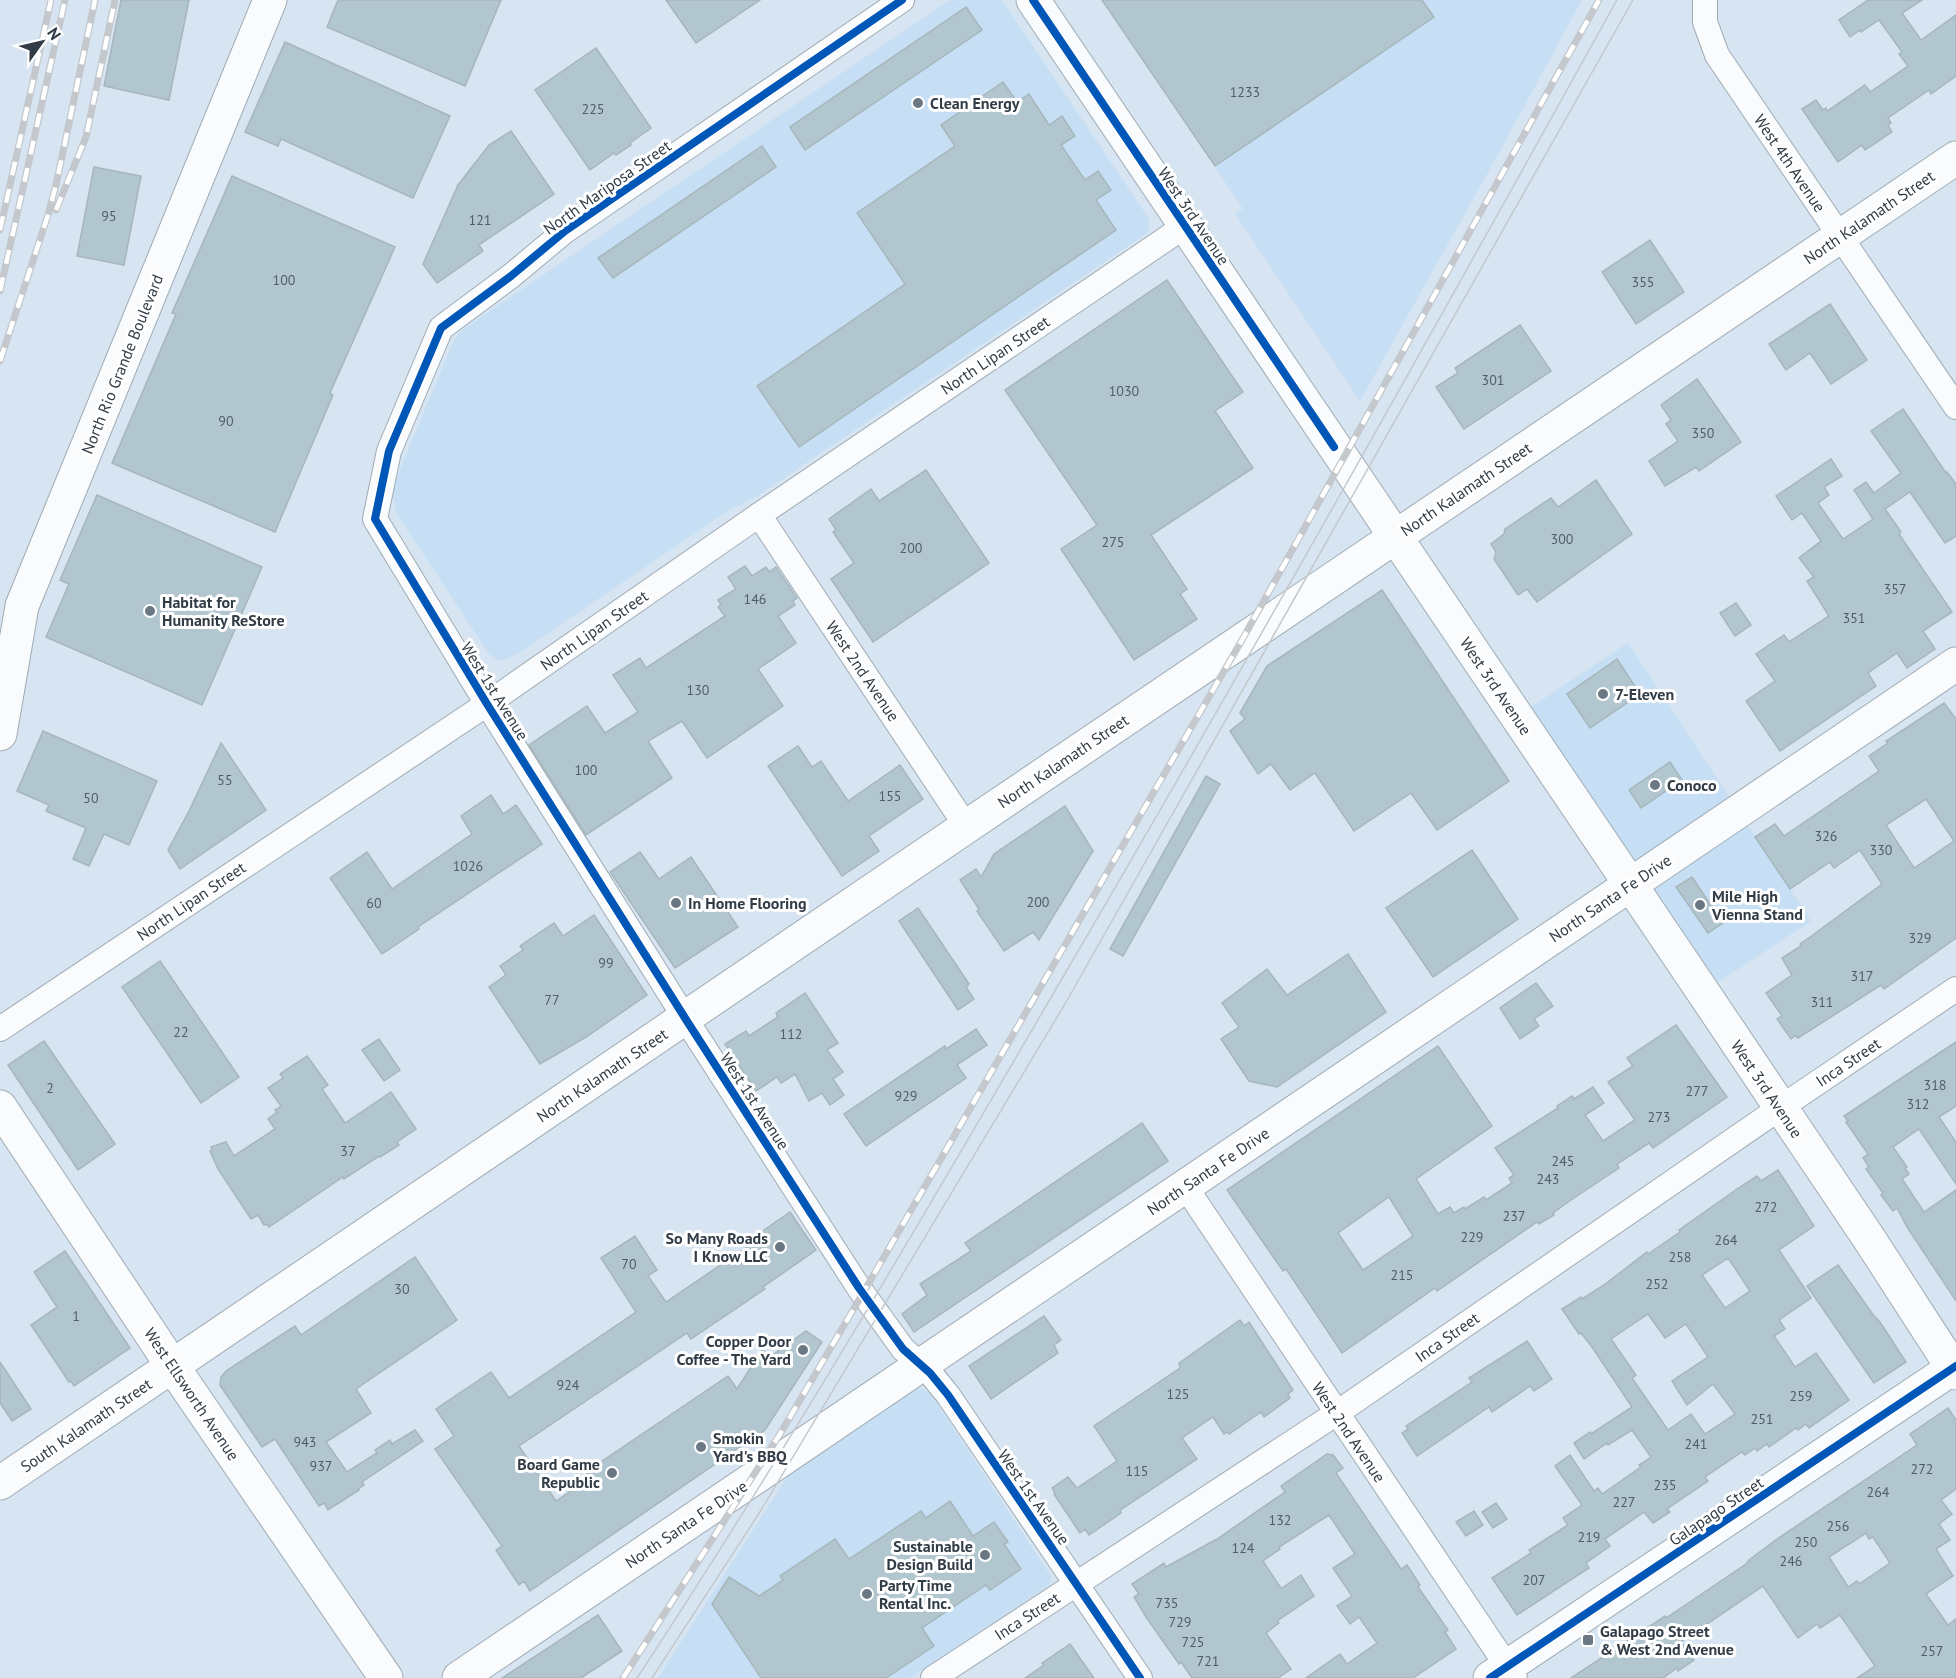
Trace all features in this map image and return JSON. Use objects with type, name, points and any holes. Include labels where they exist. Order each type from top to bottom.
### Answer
[{"type":"main road","name":"North Rio Grande Boulevard","points":[[0,735],[22,606],[270,0]]},
{"type":"main road","name":"West 3rd Avenue","points":[[1033,0],[1955,1369]]},
{"type":"main road","name":"North Kalamath Street","points":[[173,1367],[966,826],[1956,158]]},
{"type":"main road","name":"North Santa Fe Drive","points":[[459,1678],[1956,664]]},
{"type":"main road","name":"West Ellsworth Avenue","points":[[0,1107],[173,1367],[386,1678]]},
{"type":"main road","name":"South Kalamath Street","points":[[0,1483],[173,1367]]},
{"type":"main road","name":"Galapago Street","points":[[1504,1674],[1955,1369]]},
{"type":"street","name":"North Mariposa Street","points":[[375,519],[389,451],[441,328],[511,276],[565,231],[902,0]]},
{"type":"street","name":"West 4th Avenue","points":[[1705,0],[1705,22],[1717,55],[1956,408]]},
{"type":"street","name":"North Lipan Street","points":[[0,1029],[487,704],[759,515],[1185,226]]},
{"type":"street","name":"West 2nd Avenue","points":[[759,515],[966,826]]},
{"type":"street","name":"West 1st Avenue","points":[[375,519],[487,704],[859,1288],[909,1356],[921,1365],[948,1395],[1140,1678]]},
{"type":"street","name":"Inca Street","points":[[933,1678],[1337,1413],[1956,989]]},
{"type":"street","name":"West 2nd Avenue","points":[[1185,1186],[1337,1413],[1504,1674]]},
{"type":"shaded area","points":[[950,0],[1002,0],[1149,219],[1146,234],[757,496],[726,512],[519,653],[507,659],[498,660],[489,654],[399,517],[393,496],[393,486],[454,340],[472,323]]},
{"type":"shaded area","points":[[1103,0],[1582,0],[1360,401],[1235,214],[1243,209]]},
{"type":"shaded area","points":[[1628,643],[1811,921],[1714,985],[1531,707]]},
{"type":"shaded area","points":[[914,1388],[924,1389],[931,1394],[1051,1576],[1049,1585],[910,1678],[658,1678],[794,1466]]},
{"type":"building","points":[[121,0],[189,0],[169,100],[104,86]]},
{"type":"building","points":[[338,0],[501,0],[465,86],[327,27]]},
{"type":"building","points":[[666,0],[760,0],[696,43]]},
{"type":"building","points":[[1102,0],[1422,0],[1434,17],[1215,166]]},
{"type":"building","points":[[1868,0],[1922,0],[1902,13],[1921,40],[1956,15],[1956,76],[1931,94],[1929,90],[1888,118],[1891,123],[1888,125],[1892,132],[1865,150],[1862,145],[1838,162],[1802,109],[1816,100],[1823,110],[1826,108],[1827,111],[1865,85],[1870,92],[1908,66],[1899,54],[1902,52],[1879,20],[1850,37],[1839,20]]},
{"type":"building","points":[[966,7],[982,30],[805,150],[790,127]]},
{"type":"building","points":[[285,42],[450,116],[413,198],[281,139],[278,146],[245,132]]},
{"type":"building","points":[[596,48],[651,128],[630,143],[631,145],[616,155],[614,153],[590,170],[535,90]]},
{"type":"building","points":[[1003,82],[1017,102],[1029,94],[1049,125],[1062,116],[1075,136],[1061,145],[1085,180],[1098,171],[1111,190],[1096,200],[1116,230],[799,447],[757,386],[905,284],[857,213],[955,146],[941,125]]},
{"type":"building","points":[[511,131],[554,194],[479,245],[483,251],[437,283],[423,264],[458,185],[489,145]]},
{"type":"building","points":[[762,146],[776,167],[613,278],[598,258]]},
{"type":"building","points":[[94,167],[141,176],[124,265],[77,256]]},
{"type":"building","points":[[232,176],[395,247],[330,393],[333,395],[275,532],[112,463],[176,314],[172,313]]},
{"type":"building","points":[[1650,240],[1684,292],[1636,324],[1602,272]]},
{"type":"building","points":[[1167,280],[1243,392],[1215,411],[1253,468],[1151,535],[1187,589],[1180,594],[1197,619],[1134,660],[1061,549],[1097,525],[1005,390]]},
{"type":"building","points":[[1830,304],[1867,360],[1831,384],[1810,353],[1786,370],[1769,344]]},
{"type":"building","points":[[1520,325],[1551,371],[1464,429],[1436,387],[1458,373],[1455,368]]},
{"type":"building","points":[[1697,379],[1741,442],[1699,471],[1696,467],[1665,486],[1649,461],[1678,441],[1666,424],[1671,420],[1661,405]]},
{"type":"building","points":[[1903,409],[1946,473],[1956,484],[1956,536],[1945,543],[1910,492],[1885,509],[1901,532],[1899,534],[1952,612],[1923,631],[1935,649],[1907,668],[1897,653],[1868,673],[1876,686],[1780,751],[1746,701],[1775,681],[1756,654],[1784,635],[1789,642],[1829,616],[1807,581],[1814,577],[1799,558],[1821,541],[1802,513],[1792,520],[1776,496],[1831,459],[1842,476],[1824,487],[1829,495],[1818,503],[1843,539],[1873,519],[1854,490],[1866,482],[1874,493],[1901,473],[1871,431]]},
{"type":"building","points":[[926,470],[989,563],[873,642],[831,579],[854,563],[833,532],[836,530],[829,519],[871,489],[879,501]]},
{"type":"building","points":[[1596,480],[1632,534],[1537,602],[1527,589],[1518,595],[1494,559],[1496,552],[1491,544],[1504,534],[1505,529],[1551,498],[1558,507]]},
{"type":"building","name":"Habitat for Humanity ReStore","points":[[97,495],[262,567],[202,705],[46,637],[69,584],[60,580]]},
{"type":"building","points":[[745,566],[752,576],[766,567],[769,572],[776,567],[797,598],[793,601],[795,605],[778,616],[796,643],[758,669],[783,706],[707,758],[682,721],[648,741],[672,778],[586,835],[529,745],[587,706],[605,733],[638,712],[613,675],[640,658],[646,668],[725,616],[718,607],[721,605],[718,600],[736,589],[728,577]]},
{"type":"building","points":[[1382,590],[1509,781],[1437,830],[1411,793],[1354,831],[1315,773],[1290,790],[1271,764],[1258,774],[1230,731],[1245,719],[1240,713],[1267,666]]},
{"type":"building","points":[[1736,603],[1751,625],[1735,636],[1720,613]]},
{"type":"building","name":"7-Eleven","points":[[1617,659],[1640,694],[1590,728],[1567,694]]},
{"type":"building","points":[[1944,703],[1956,719],[1956,938],[1884,989],[1881,985],[1798,1038],[1795,1036],[1791,1039],[1777,1019],[1782,1016],[1766,993],[1792,975],[1782,958],[1882,884],[1860,850],[1834,868],[1830,862],[1790,889],[1755,837],[1775,824],[1784,836],[1879,771],[1869,756],[1888,743],[1886,741]],"holes":[[[1926,799],[1954,841],[1914,868],[1886,825]]]},
{"type":"building","points":[[43,731],[157,781],[129,845],[104,834],[89,866],[73,859],[86,828],[46,811],[49,805],[17,791]]},
{"type":"building","points":[[221,743],[266,810],[180,869],[168,850]]},
{"type":"building","points":[[798,746],[812,767],[821,761],[848,801],[900,765],[923,799],[869,836],[879,851],[842,876],[768,766]]},
{"type":"building","name":"Conoco","points":[[1670,762],[1682,780],[1641,808],[1629,790]]},
{"type":"building","points":[[1206,776],[1220,784],[1123,956],[1110,949]]},
{"type":"building","points":[[491,795],[503,814],[516,805],[542,844],[418,927],[419,929],[382,954],[330,878],[367,852],[392,889],[472,834],[461,816]]},
{"type":"building","points":[[1065,806],[1093,851],[1039,940],[1033,932],[1004,951],[977,911],[979,909],[960,880],[976,869],[981,877],[994,854]]},
{"type":"building","points":[[1472,850],[1518,919],[1433,977],[1386,908]]},
{"type":"building","name":"In Home Flooring","points":[[640,852],[659,879],[691,857],[738,927],[675,968],[610,872]]},
{"type":"building","points":[[1692,877],[1723,923],[1708,933],[1676,887]]},
{"type":"building","points":[[918,908],[969,984],[966,987],[974,999],[958,1010],[899,921]]},
{"type":"building","points":[[594,915],[647,995],[586,1037],[540,1064],[489,987],[506,975],[500,966],[523,950],[520,946],[554,923],[563,936]]},
{"type":"building","points":[[1348,954],[1386,1012],[1277,1087],[1249,1081],[1221,1039],[1239,1027],[1222,1003],[1267,969],[1287,995]]},
{"type":"building","points":[[160,961],[239,1077],[201,1103],[122,987]]},
{"type":"building","points":[[1536,983],[1553,1006],[1534,1019],[1539,1026],[1520,1039],[1500,1008]]},
{"type":"building","points":[[805,993],[838,1043],[827,1050],[843,1072],[833,1079],[844,1095],[830,1105],[822,1093],[809,1101],[795,1074],[781,1083],[777,1077],[756,1091],[725,1044],[746,1031],[749,1036],[778,1017],[776,1013]]},
{"type":"building","points":[[1676,1025],[1727,1097],[1653,1148],[1649,1143],[1617,1164],[1619,1168],[1553,1213],[1554,1215],[1539,1224],[1537,1222],[1437,1291],[1435,1288],[1342,1353],[1286,1269],[1283,1271],[1227,1190],[1438,1046],[1492,1126],[1416,1179],[1438,1214],[1450,1207],[1454,1213],[1484,1197],[1486,1200],[1512,1183],[1509,1178],[1514,1175],[1495,1148],[1558,1108],[1557,1106],[1572,1096],[1574,1099],[1593,1087],[1604,1103],[1585,1115],[1603,1141],[1635,1120],[1608,1082],[1633,1066],[1627,1058]],"holes":[[[1389,1197],[1413,1236],[1363,1270],[1338,1233]]]},
{"type":"building","points":[[976,1029],[987,1045],[957,1065],[966,1078],[866,1146],[844,1114],[945,1046],[946,1049]]},
{"type":"building","points":[[379,1039],[400,1070],[384,1081],[362,1050]]},
{"type":"building","points":[[44,1041],[115,1144],[78,1170],[8,1065]]},
{"type":"building","points":[[1956,1042],[1956,1106],[1939,1117],[1956,1142],[1956,1184],[1919,1129],[1893,1147],[1907,1167],[1905,1168],[1909,1174],[1902,1179],[1924,1212],[1956,1190],[1956,1301],[1897,1208],[1893,1211],[1881,1195],[1883,1193],[1866,1169],[1869,1167],[1863,1158],[1868,1154],[1844,1116]]},
{"type":"building","points":[[307,1056],[328,1085],[322,1089],[345,1123],[391,1092],[416,1129],[397,1142],[399,1145],[344,1179],[343,1177],[269,1227],[267,1224],[264,1225],[258,1215],[251,1219],[218,1169],[210,1151],[211,1147],[226,1142],[234,1156],[275,1129],[268,1119],[281,1106],[268,1088],[283,1078],[280,1074]]},
{"type":"building","points":[[1142,1123],[1168,1161],[914,1332],[902,1314],[927,1295],[920,1284],[971,1251],[965,1243]]},
{"type":"building","points":[[1778,1170],[1814,1226],[1779,1250],[1811,1298],[1779,1320],[1785,1329],[1774,1336],[1795,1367],[1816,1353],[1849,1400],[1809,1428],[1806,1424],[1798,1430],[1796,1428],[1769,1447],[1767,1444],[1757,1451],[1755,1448],[1745,1455],[1742,1452],[1705,1477],[1708,1481],[1667,1509],[1670,1512],[1653,1523],[1644,1512],[1605,1539],[1610,1546],[1586,1563],[1589,1568],[1517,1615],[1492,1578],[1531,1553],[1529,1550],[1568,1525],[1563,1518],[1582,1505],[1555,1466],[1570,1455],[1594,1491],[1598,1488],[1602,1494],[1641,1467],[1639,1465],[1651,1457],[1632,1430],[1608,1445],[1607,1443],[1584,1459],[1574,1443],[1632,1407],[1592,1347],[1581,1333],[1579,1334],[1562,1309],[1604,1285],[1647,1252],[1648,1254],[1680,1232],[1679,1230],[1757,1176],[1761,1181]],"holes":[[[1728,1258],[1750,1291],[1725,1308],[1702,1275]],[[1648,1314],[1665,1338],[1686,1324],[1708,1357],[1672,1381],[1687,1405],[1713,1384],[1735,1414],[1705,1434],[1691,1414],[1668,1430],[1632,1378],[1636,1375],[1611,1339]]]},
{"type":"building","points":[[790,1212],[816,1250],[763,1287],[765,1289],[691,1339],[687,1333],[519,1446],[556,1501],[590,1478],[586,1472],[728,1376],[737,1389],[762,1350],[771,1356],[806,1331],[822,1342],[765,1430],[530,1591],[524,1581],[519,1585],[496,1550],[502,1546],[435,1449],[454,1436],[436,1409],[491,1372],[509,1398],[636,1312],[601,1258],[635,1236],[657,1270],[648,1276],[666,1302],[747,1247],[745,1243]]},
{"type":"building","points":[[65,1251],[130,1348],[74,1386],[31,1325],[57,1307],[34,1272]]},
{"type":"building","points":[[415,1257],[457,1320],[356,1389],[371,1413],[326,1442],[347,1472],[377,1453],[375,1450],[390,1440],[392,1444],[415,1430],[423,1441],[362,1482],[364,1485],[359,1490],[328,1510],[324,1503],[319,1506],[275,1439],[262,1447],[220,1385],[221,1377],[226,1371],[295,1326],[301,1335]]},
{"type":"building","points":[[1838,1265],[1906,1362],[1874,1383],[1807,1286]]},
{"type":"building","points":[[1044,1316],[1061,1340],[1054,1345],[1058,1353],[991,1399],[969,1366]]},
{"type":"building","points":[[1240,1320],[1244,1326],[1249,1322],[1293,1390],[1288,1394],[1290,1398],[1264,1417],[1261,1412],[1229,1434],[1227,1432],[1224,1434],[1213,1417],[1182,1438],[1197,1459],[1120,1510],[1121,1513],[1089,1535],[1085,1529],[1080,1533],[1052,1488],[1068,1477],[1077,1488],[1117,1461],[1094,1426],[1180,1368],[1179,1363]]},
{"type":"building","points":[[1527,1341],[1552,1379],[1534,1391],[1530,1386],[1492,1412],[1489,1407],[1417,1456],[1402,1433],[1408,1429],[1406,1426],[1472,1382],[1469,1378]]},
{"type":"building","points":[[0,1362],[31,1409],[12,1421],[0,1403]]},
{"type":"building","points":[[1948,1408],[1956,1420],[1956,1489],[1941,1500],[1952,1514],[1939,1524],[1950,1540],[1936,1549],[1953,1576],[1926,1594],[1948,1625],[1956,1619],[1956,1678],[1857,1678],[1875,1666],[1840,1615],[1820,1628],[1817,1624],[1798,1638],[1763,1586],[1681,1642],[1694,1660],[1678,1671],[1677,1668],[1663,1678],[1571,1678],[1665,1616],[1666,1618],[1746,1564],[1777,1539],[1917,1445],[1910,1434]],"holes":[[[1866,1533],[1869,1539],[1873,1537],[1890,1563],[1859,1584],[1857,1581],[1848,1587],[1829,1557]]]},
{"type":"building","points":[[1327,1454],[1333,1455],[1343,1468],[1336,1473],[1401,1569],[1407,1565],[1420,1585],[1418,1587],[1448,1630],[1445,1632],[1456,1649],[1413,1678],[1306,1678],[1340,1654],[1347,1664],[1377,1643],[1359,1617],[1350,1624],[1337,1606],[1352,1596],[1333,1568],[1355,1554],[1329,1515],[1279,1547],[1280,1549],[1263,1561],[1280,1587],[1282,1588],[1301,1575],[1314,1596],[1277,1621],[1279,1623],[1266,1633],[1291,1669],[1278,1678],[1192,1678],[1181,1662],[1179,1664],[1146,1617],[1134,1597],[1139,1594],[1132,1584],[1164,1563],[1166,1567],[1217,1539],[1285,1492],[1281,1486]]},
{"type":"building","name":"Party Time Rental Inc.","points":[[950,1501],[973,1536],[994,1522],[1008,1542],[1004,1544],[1021,1569],[990,1590],[986,1585],[922,1628],[934,1646],[886,1678],[761,1678],[712,1604],[729,1577],[759,1596],[783,1580],[780,1576],[835,1539],[849,1559],[921,1511],[926,1518]]},
{"type":"building","points":[[1496,1503],[1507,1519],[1493,1528],[1482,1512]]},
{"type":"building","points":[[1474,1511],[1483,1525],[1466,1536],[1456,1522]]},
{"type":"building","points":[[598,1615],[622,1651],[581,1678],[502,1678]]},
{"type":"building","points":[[1070,1644],[1094,1678],[1025,1678],[1044,1665],[1042,1663]]},
{"type":"tram line","points":[[637,1678],[798,1424],[1003,1080],[1267,623],[1617,0]]},
{"type":"tram line","points":[[652,1678],[758,1515],[1065,1004],[1633,0]]},
{"type":"railway","points":[[0,230],[51,0]]},
{"type":"railway","points":[[0,291],[65,0]]},
{"type":"railway","points":[[0,361],[56,185],[95,0]]},
{"type":"railway","points":[[56,210],[86,137],[115,0]]},
{"type":"railway","points":[[623,1678],[780,1434],[863,1293],[1242,640],[1599,0]]},
{"type":"cycle path","points":[[902,0],[565,231],[511,276],[441,328],[389,451],[375,519],[487,704],[859,1288],[903,1349],[930,1373],[948,1395],[1140,1678]]},
{"type":"cycle path","points":[[1033,0],[1334,447]]},
{"type":"cycle path","points":[[1490,1678],[1956,1366]]},
{"type":"place","name":"Clean Energy","points":[[918,103]]},
{"type":"place","name":"Habitat for Humanity ReStore","points":[[150,611]]},
{"type":"place","name":"7-Eleven","points":[[1603,694]]},
{"type":"place","name":"Conoco","points":[[1655,785]]},
{"type":"place","name":"In Home Flooring","points":[[676,903]]},
{"type":"place","name":"Mile High Vienna Stand","points":[[1700,905]]},
{"type":"place","name":"So Many Roads I Know LLC","points":[[780,1247]]},
{"type":"place","name":"Copper Door Coffee - The Yard","points":[[803,1350]]},
{"type":"place","name":"Smokin Yard's BBQ","points":[[701,1447]]},
{"type":"place","name":"Board Game Republic","points":[[612,1473]]},
{"type":"place","name":"Sustainable Design Build","points":[[985,1555]]},
{"type":"place","name":"Party Time Rental Inc.","points":[[867,1594]]},
{"type":"place","name":"Galapago Street & West 2nd Avenue","points":[[1588,1640]]}]
